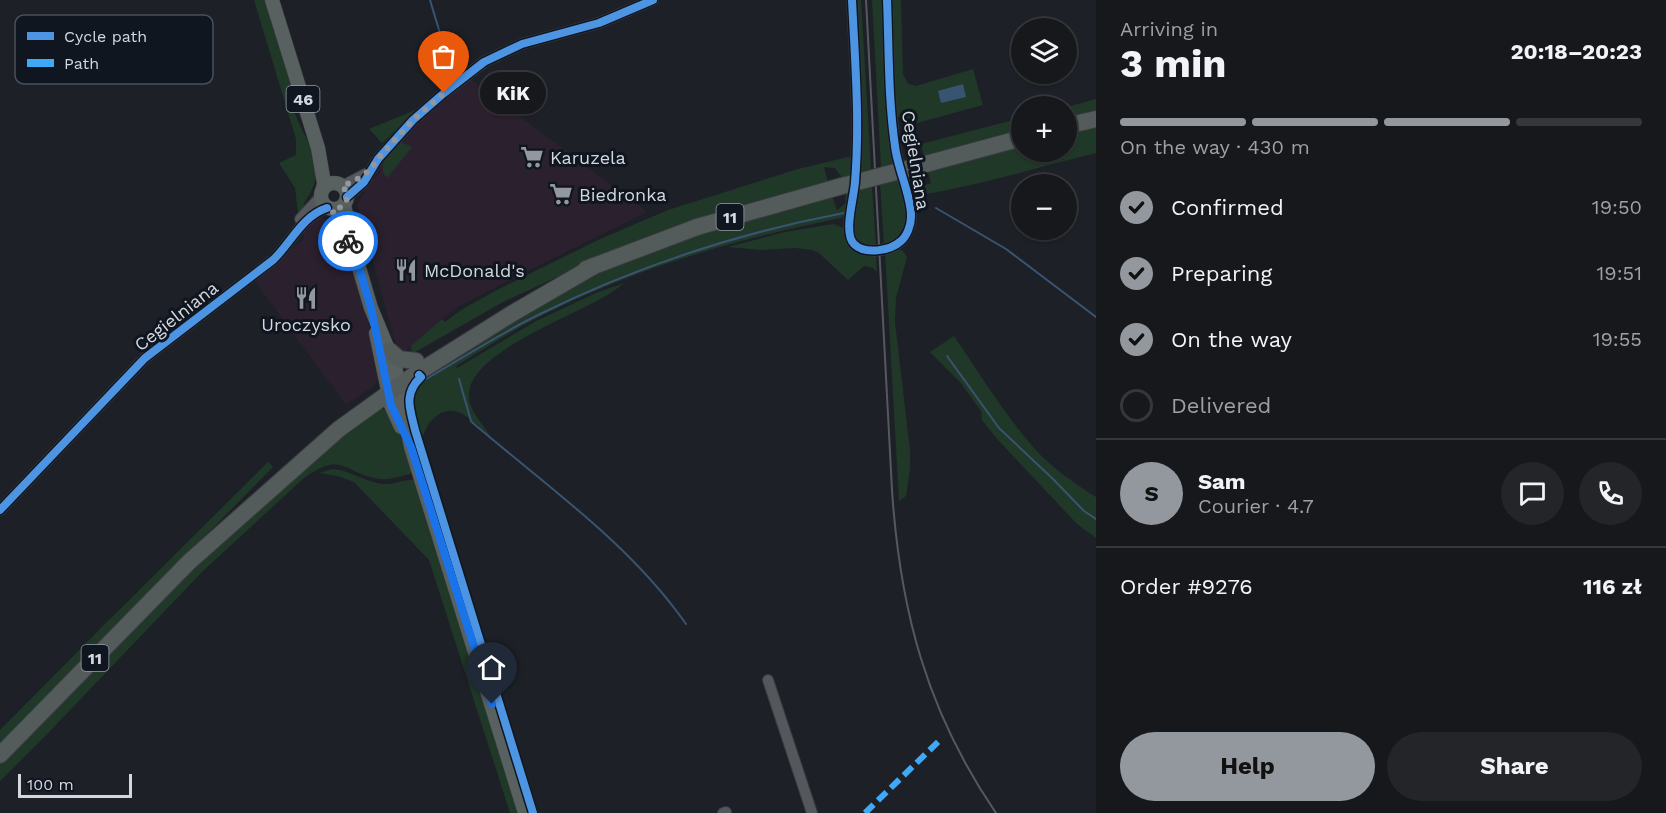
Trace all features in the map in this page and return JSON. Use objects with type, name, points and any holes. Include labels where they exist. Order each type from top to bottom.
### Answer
[{"type":"highway","points":[[1077,123],[1096,119]]},
{"type":"highway","name":"11","points":[[0,755],[189,562],[416,361],[505,307],[561,279],[697,227],[1011,141]]},
{"type":"highway","name":"11","points":[[393,383],[594,266]]},
{"type":"highway","points":[[390,351],[399,359],[416,361]]},
{"type":"main road","name":"46","points":[[273,0],[318,148],[355,254],[371,308],[377,344],[393,383]]},
{"type":"main road","name":"46","points":[[371,308],[390,351],[393,383]]},
{"type":"main road","points":[[393,383],[392,408],[411,447],[525,813]]},
{"type":"street","name":"Cegielniana","points":[[0,510],[146,358],[273,260],[288,245],[300,219],[334,197],[364,182],[381,155],[413,120],[444,93],[484,62],[516,46],[599,23],[653,0]]},
{"type":"street","name":"Cegielniana","points":[[852,0],[859,128],[854,198],[848,231],[856,246],[873,250],[899,243],[906,235],[911,216],[893,138],[887,0]]},
{"type":"street","points":[[768,680],[812,813]]},
{"type":"shaded area","points":[[469,78],[647,212],[454,309],[406,350],[400,351],[396,346],[357,204],[365,191],[364,187],[380,173],[379,163],[415,124]]},
{"type":"shaded area","points":[[318,218],[323,218],[334,228],[337,226],[346,247],[373,340],[379,370],[378,379],[372,387],[346,405],[254,280],[304,239],[303,233]]},
{"type":"green space","points":[[254,0],[268,0],[292,78],[297,107],[294,111],[314,157],[316,177],[300,215],[295,188],[279,163],[296,155],[296,139]]},
{"type":"green space","points":[[857,0],[861,0],[871,169],[860,172]]},
{"type":"green space","points":[[872,0],[884,0],[894,164],[881,167]]},
{"type":"green space","points":[[891,0],[901,0],[903,74],[908,84],[916,86],[973,69],[983,105],[917,123],[916,117],[902,122],[902,118],[897,117]]},
{"type":"green space","points":[[1096,99],[1096,110],[1077,115],[1077,104]]},
{"type":"green space","points":[[418,109],[382,143],[369,129]]},
{"type":"green space","points":[[1011,121],[1011,133],[924,156],[921,144]]},
{"type":"green space","points":[[1096,126],[1096,153],[1077,158],[1077,131]]},
{"type":"green space","points":[[401,142],[412,147],[387,178],[383,163]]},
{"type":"green space","points":[[1011,149],[1011,162],[1061,162],[943,191],[921,195],[920,191],[911,192],[905,177],[911,176],[922,185],[928,184],[931,183],[928,171]]},
{"type":"green space","points":[[848,157],[852,159],[853,175],[842,178],[835,168],[824,167],[828,182],[585,264],[503,302],[412,354],[411,346],[442,319],[445,322],[495,291],[598,240],[668,210],[798,169]]},
{"type":"green space","points":[[898,179],[906,208],[905,225],[894,239],[884,245],[880,183]]},
{"type":"green space","points":[[872,186],[876,246],[858,240],[853,226],[858,190]]},
{"type":"green space","points":[[850,192],[845,215],[841,218],[765,235],[655,268],[583,296],[512,332],[456,366],[457,368],[536,321],[598,292],[625,283],[605,296],[525,337],[487,363],[475,377],[469,398],[476,416],[491,437],[466,416],[453,411],[445,411],[428,425],[422,438],[412,402],[419,381],[575,282],[698,234],[832,196],[837,210],[845,204],[846,193]]},
{"type":"green space","points":[[833,224],[844,228],[846,239],[876,253],[877,272],[873,268],[864,266],[848,280],[819,253],[812,250],[795,248],[761,250],[728,247],[785,232]]},
{"type":"green space","points":[[897,249],[903,251],[907,257],[896,298],[895,322],[910,450],[906,496],[899,501],[885,252]]},
{"type":"green space","points":[[954,336],[1003,408],[1035,449],[1064,475],[1096,497],[1096,538],[1077,524],[998,440],[982,420],[981,411],[960,382],[930,352]]},
{"type":"green space","points":[[377,407],[391,415],[401,433],[412,471],[410,474],[381,479],[369,477],[344,466],[327,465],[304,478],[203,571],[0,781],[0,764],[226,533]]},
{"type":"green space","points":[[268,462],[273,467],[0,745],[0,730]]},
{"type":"green space","points":[[332,469],[383,484],[416,480],[520,813],[510,813],[429,560],[354,482],[319,473]]},
{"type":"green space","points":[[445,515],[539,813],[535,813],[443,517]]},
{"type":"water","points":[[963,84],[966,97],[941,103],[938,91]]},
{"type":"waterway","points":[[430,0],[452,73]]},
{"type":"waterway","points":[[936,208],[1006,249],[1096,317]]},
{"type":"waterway","points":[[413,389],[419,383],[523,323],[612,282],[726,241],[844,213]]},
{"type":"waterway","points":[[947,356],[999,428],[1084,511],[1096,519]]},
{"type":"waterway","points":[[459,379],[471,421],[614,542],[664,595],[686,624]]},
{"type":"railway","points":[[866,0],[892,490],[902,577],[910,619],[935,698],[972,775],[996,813]]},
{"type":"marked path","points":[[865,813],[940,740]]},
{"type":"cycle path","points":[[347,197],[364,182],[378,159],[413,120],[484,62],[522,44],[599,23],[653,0]]},
{"type":"cycle path","points":[[852,0],[857,136],[855,182],[849,232],[854,244],[871,251],[891,247],[901,241],[907,233],[911,220],[911,209],[896,154],[893,128],[887,0]]},
{"type":"cycle path","points":[[0,510],[145,358],[273,260],[304,223],[327,208]]},
{"type":"cycle path","points":[[419,375],[421,377],[415,383],[410,396],[411,415],[533,813]]},
{"type":"way so far","points":[[348,241],[332,210],[342,207],[346,201],[346,192],[342,186],[370,170],[413,120],[444,93]]},
{"type":"place","name":"KiK","points":[[444,93]]},
{"type":"place","name":"Karuzela","points":[[532,157]]},
{"type":"place","name":"Biedronka","points":[[561,194]]},
{"type":"place","name":"McDonald's","points":[[406,270]]},
{"type":"place","name":"Uroczysko","points":[[306,298]]},
{"type":"route","points":[[348,241],[355,254],[371,308],[391,405],[411,447],[492,704]]}]
